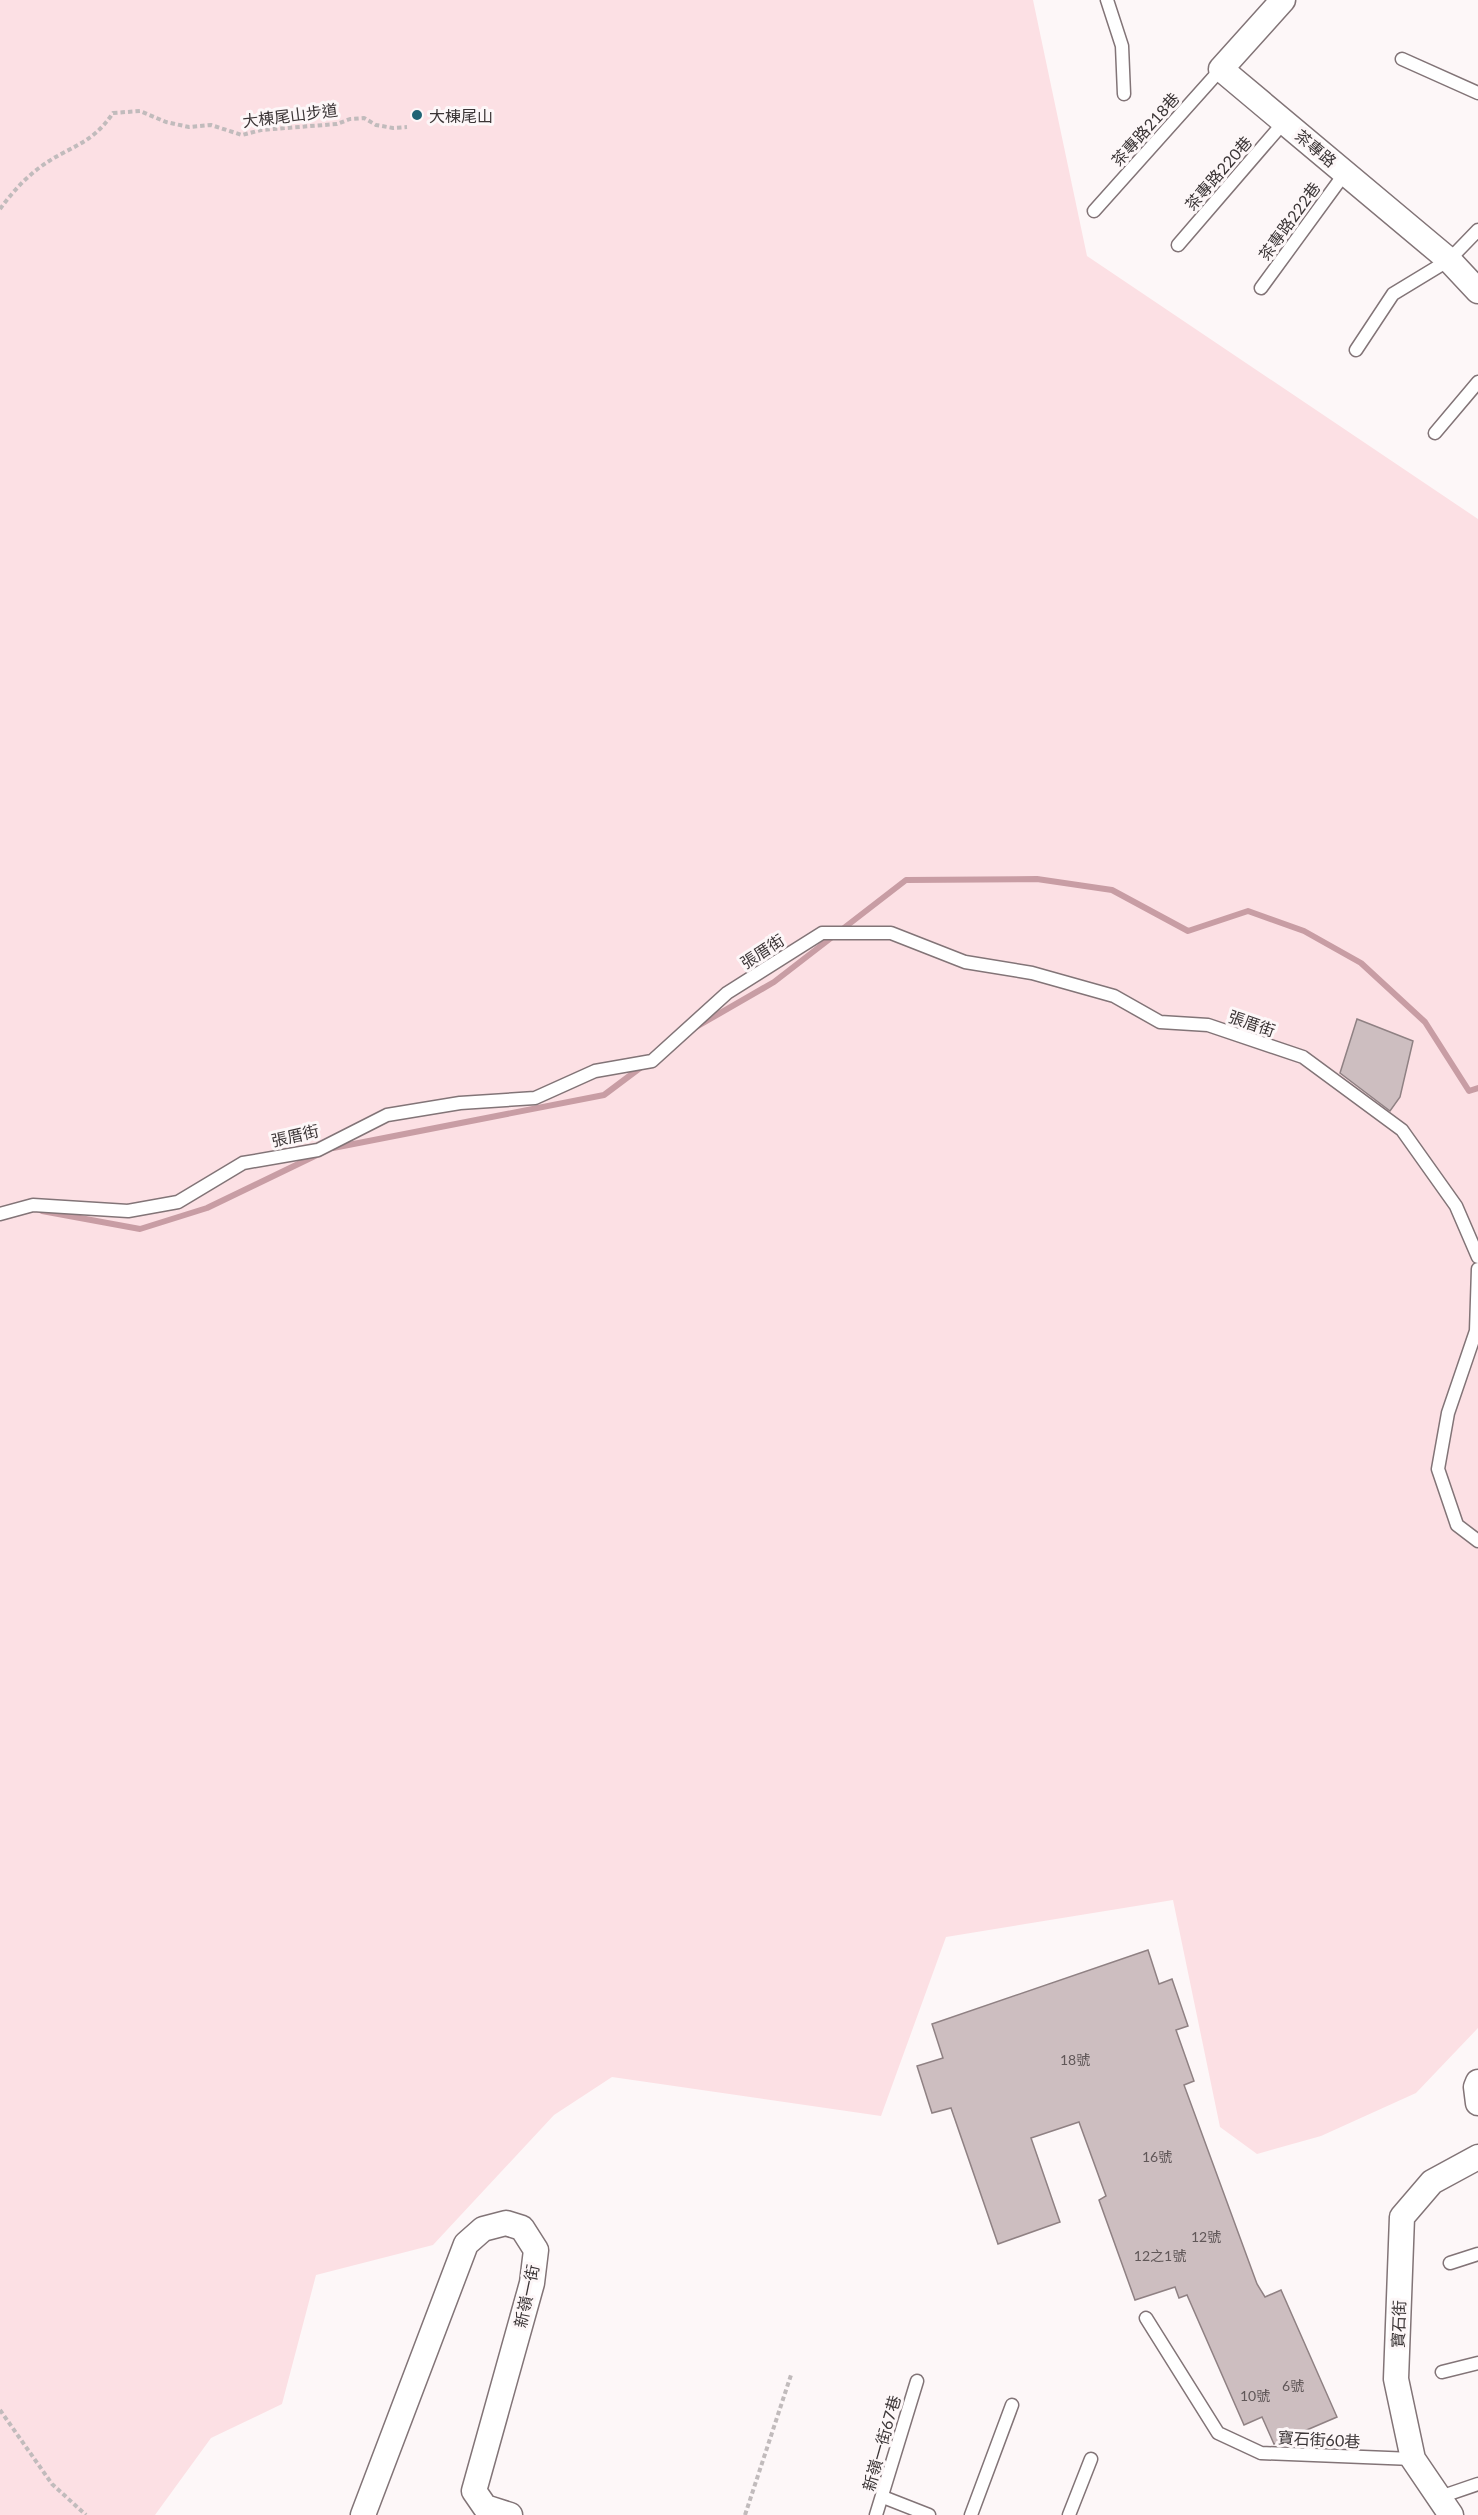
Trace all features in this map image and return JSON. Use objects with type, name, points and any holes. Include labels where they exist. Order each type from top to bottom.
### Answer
[{"type":"street","points":[[1221,69],[1283,0]]},
{"type":"street","name":"茶專路","points":[[1221,69],[1449,260],[1478,291]]},
{"type":"street","points":[[1478,2082],[1476,2087],[1478,2103]]},
{"type":"street","name":"寶石街","points":[[1445,2506],[1413,2459],[1396,2379],[1402,2217],[1432,2182],[1478,2157]]},
{"type":"street","name":"新嶺一街","points":[[363,2515],[466,2244],[483,2229],[506,2223],[522,2228],[536,2250],[532,2283],[474,2491],[485,2507],[510,2515]]},
{"type":"lane","points":[[1107,0],[1122,46],[1124,94]]},
{"type":"lane","points":[[1402,59],[1478,93]]},
{"type":"lane","name":"茶專路218巷","points":[[1094,211],[1221,69]]},
{"type":"lane","name":"茶專路220巷","points":[[1178,246],[1284,122]]},
{"type":"lane","name":"茶專路222巷","points":[[1261,288],[1345,173]]},
{"type":"lane","points":[[1356,350],[1393,294],[1449,260],[1478,230]]},
{"type":"lane","points":[[1434,433],[1478,382]]},
{"type":"lane","name":"張厝街","points":[[0,1214],[33,1205],[128,1211],[178,1202],[243,1163],[318,1150],[387,1115],[460,1103],[535,1098],[595,1071],[652,1061],[727,993],[822,933],[891,933],[965,962],[1032,973],[1113,996],[1160,1022],[1208,1025],[1303,1057],[1402,1130],[1456,1206],[1478,1257]]},
{"type":"lane","points":[[1478,1269],[1476,1331],[1448,1413],[1437,1469],[1456,1525],[1478,1542]]},
{"type":"lane","points":[[1450,2263],[1478,2254]]},
{"type":"lane","name":"寶石街60巷","points":[[1146,2318],[1218,2433],[1261,2452],[1413,2459]]},
{"type":"lane","points":[[1442,2372],[1478,2363]]},
{"type":"lane","name":"新嶺一街67巷","points":[[876,2515],[916,2381]]},
{"type":"lane","points":[[971,2515],[1011,2405]]},
{"type":"lane","points":[[1069,2515],[1090,2459]]},
{"type":"lane","points":[[1445,2506],[1478,2484]]},
{"type":"lane","points":[[883,2497],[929,2515]]},
{"type":"path","name":"大棟尾山步道","points":[[0,209],[17,187],[39,167],[85,142],[101,131],[113,113],[125,110],[140,111],[153,119],[189,127],[211,125],[242,135],[261,130],[337,124],[350,119],[364,118],[376,125],[393,128],[408,127]]},
{"type":"path","points":[[745,2515],[791,2375]]},
{"type":"path","points":[[0,2410],[52,2484],[86,2515]]},
{"type":"shaded area","points":[[0,0],[1033,0],[1087,256],[1478,519],[1478,2028],[1416,2093],[1321,2136],[1257,2154],[1220,2127],[1173,1900],[946,1937],[881,2116],[612,2077],[554,2115],[433,2245],[316,2275],[282,2404],[211,2438],[155,2515],[0,2515]]},
{"type":"building","points":[[1357,1019],[1413,1041],[1400,1097],[1390,1111],[1340,1073]]},
{"type":"building","points":[[1148,1950],[1159,1984],[1172,1979],[1188,2026],[1176,2030],[1194,2081],[1184,2085],[1257,2284],[1265,2297],[1281,2290],[1337,2417],[1274,2444],[1262,2417],[1244,2425],[1187,2295],[1179,2298],[1175,2287],[1135,2300],[1099,2200],[1106,2196],[1079,2122],[1031,2138],[1060,2222],[998,2244],[951,2108],[932,2113],[917,2066],[943,2058],[932,2024]]},
{"type":"waterway","points":[[696,1027],[774,982],[906,880],[1037,879],[1112,890],[1188,931],[1248,911],[1304,931],[1361,963],[1425,1022],[1469,1091],[1478,1088]]},
{"type":"waterway","points":[[333,1148],[604,1095],[644,1065]]},
{"type":"waterway","points":[[42,1211],[140,1229],[207,1208],[321,1153]]},
{"type":"place","name":"大棟尾山","points":[[417,115]]}]
